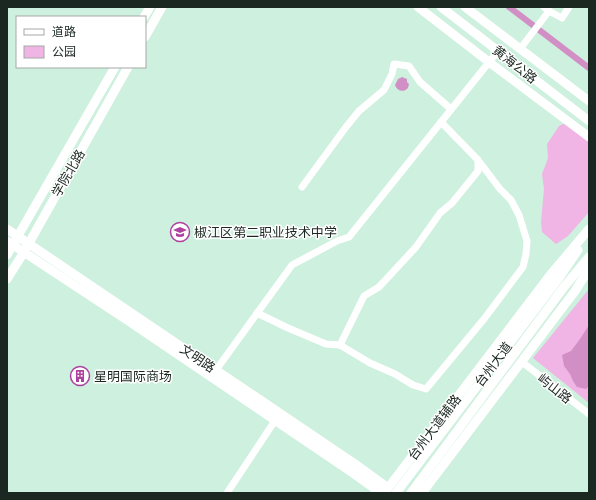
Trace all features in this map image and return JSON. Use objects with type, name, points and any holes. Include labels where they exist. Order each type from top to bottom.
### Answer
[{"type":"main road","points":[[145,16],[150,7]]},
{"type":"main road","points":[[146,35],[162,7]]},
{"type":"main road","points":[[418,7],[589,137]]},
{"type":"main road","name":"黄海公路","points":[[441,7],[589,121]]},
{"type":"main road","name":"黄海公路","points":[[465,7],[589,101]]},
{"type":"main road","name":"学院北路","points":[[7,255],[10,243],[18,236],[114,68]]},
{"type":"main road","name":"学院北路","points":[[7,278],[127,68]]},
{"type":"main road","name":"文明路","points":[[7,229],[18,236],[26,247],[387,492]]},
{"type":"main road","name":"台州大道辅路","points":[[387,492],[551,274],[589,230]]},
{"type":"main road","name":"台州大道","points":[[387,492],[559,278],[589,234]]},
{"type":"main road","name":"文明路","points":[[10,243],[26,247],[216,370],[277,417]]},
{"type":"main road","name":"台州大道","points":[[411,493],[564,287],[589,257]]},
{"type":"main road","points":[[422,493],[575,291],[589,269]]},
{"type":"street","points":[[520,49],[539,23],[546,9],[562,18],[570,7]]},
{"type":"street","points":[[216,370],[292,265],[337,240],[349,237],[498,51]]},
{"type":"street","points":[[302,187],[359,111],[384,90],[392,74],[394,64],[409,66],[420,82],[451,109]]},
{"type":"street","points":[[257,313],[326,344],[340,345],[413,385],[426,389],[484,319],[524,267],[526,254],[526,241],[519,215],[511,200],[500,190],[478,160],[441,122]]},
{"type":"street","points":[[340,345],[364,296],[379,287],[416,247],[440,213],[452,203],[478,172],[478,160]]},
{"type":"street","name":"屿山路","points":[[522,362],[589,414]]},
{"type":"street","points":[[227,493],[277,417]]},
{"type":"green space","points":[[567,122],[589,139],[589,212],[568,236],[556,244],[542,232],[541,222],[544,189],[542,174],[548,158],[547,144],[559,126]]},
{"type":"green space","points":[[589,289],[589,403],[533,358]]},
{"type":"shaded area","points":[[402,77],[407,79],[409,84],[406,90],[400,91],[395,85],[398,79]]},
{"type":"shaded area","points":[[589,325],[589,386],[586,389],[577,387],[564,366],[562,355],[571,351]]},
{"type":"waterway","points":[[509,7],[589,68]]},
{"type":"place","name":"椒江区第二职业技术中学","points":[[180,232]]},
{"type":"place","name":"星明国际商场","points":[[80,376]]}]
